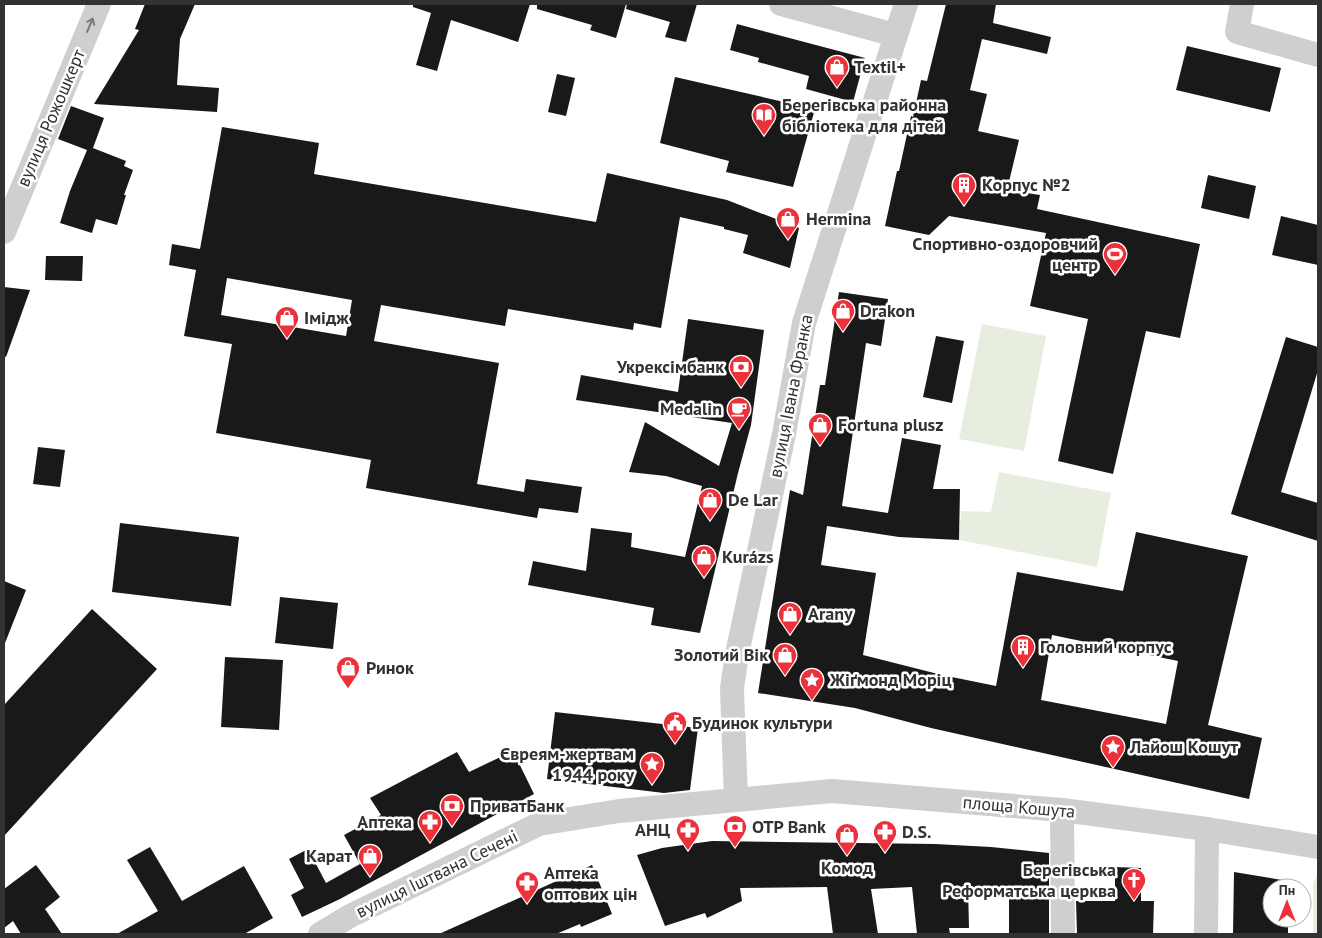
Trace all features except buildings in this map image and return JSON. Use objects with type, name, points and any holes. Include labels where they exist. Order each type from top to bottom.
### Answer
[{"type":"street","name":"вулиця Рожошкерт","points":[[4,232],[99,4]]},
{"type":"street","points":[[782,4],[895,35]]},
{"type":"street","name":"вулиця Івана Франка","points":[[736,800],[732,688],[737,654],[784,434],[804,323],[906,4]]},
{"type":"street","points":[[1242,4],[1237,32],[1318,55]]},
{"type":"street","name":"площа Кошута","points":[[736,800],[832,792],[1062,810],[1310,845]]},
{"type":"street","name":"вулиця Іштвана Сечені","points":[[320,934],[350,916],[540,824],[619,811],[736,800]]},
{"type":"street","points":[[1062,810],[1064,934]]},
{"type":"street","points":[[1206,934],[1207,829]]},
{"type":"shaded area","points":[[982,324],[1046,336],[1024,451],[959,439]]},
{"type":"shaded area","points":[[999,472],[1111,493],[1097,567],[959,540],[961,511],[991,512]]},
{"type":"shaded area","points":[[1317,874],[1318,934],[1313,934],[1313,885]]},
{"type":"place","name":"Textil+","points":[[837,88]]},
{"type":"place","name":"Берегівська районна бібліотека для дітей","points":[[764,136]]},
{"type":"place","name":"Корпус №2","points":[[964,206]]},
{"type":"place","name":"Hermina","points":[[788,240]]},
{"type":"place","name":"Спортивно-оздоровчий центр","points":[[1115,275]]},
{"type":"place","name":"Drakon","points":[[843,332]]},
{"type":"place","name":"Імідж","points":[[287,339]]},
{"type":"place","name":"Укрексімбанк","points":[[741,388]]},
{"type":"place","name":"Medalin","points":[[739,430]]},
{"type":"place","name":"Fortuna plusz","points":[[820,446]]},
{"type":"place","name":"De Lar","points":[[710,521]]},
{"type":"place","name":"Kurázs","points":[[704,578]]},
{"type":"place","name":"Arany","points":[[790,635]]},
{"type":"place","name":"Головний корпус","points":[[1023,668]]},
{"type":"place","name":"Золотий Вік","points":[[785,676]]},
{"type":"place","name":"Ринок","points":[[348,689]]},
{"type":"place","name":"Жіґмонд Моріц","points":[[812,701]]},
{"type":"place","name":"Будинок культури","points":[[675,744]]},
{"type":"place","name":"Лайош Кошут","points":[[1113,768]]},
{"type":"place","name":"Євреям-жертвам 1944 року","points":[[652,785]]},
{"type":"place","name":"ПриватБанк","points":[[452,827]]},
{"type":"place","name":"Аптека","points":[[430,843]]},
{"type":"place","name":"OTP Bank","points":[[735,848]]},
{"type":"place","name":"АНЦ","points":[[688,851]]},
{"type":"place","name":"D.S.","points":[[885,853]]},
{"type":"place","name":"Комод","points":[[847,856]]},
{"type":"place","name":"Kaрат","points":[[370,877]]},
{"type":"place","name":"Берегівська Реформатська церква","points":[[1134,901]]},
{"type":"place","name":"Аптека оптових цін","points":[[527,904]]}]
